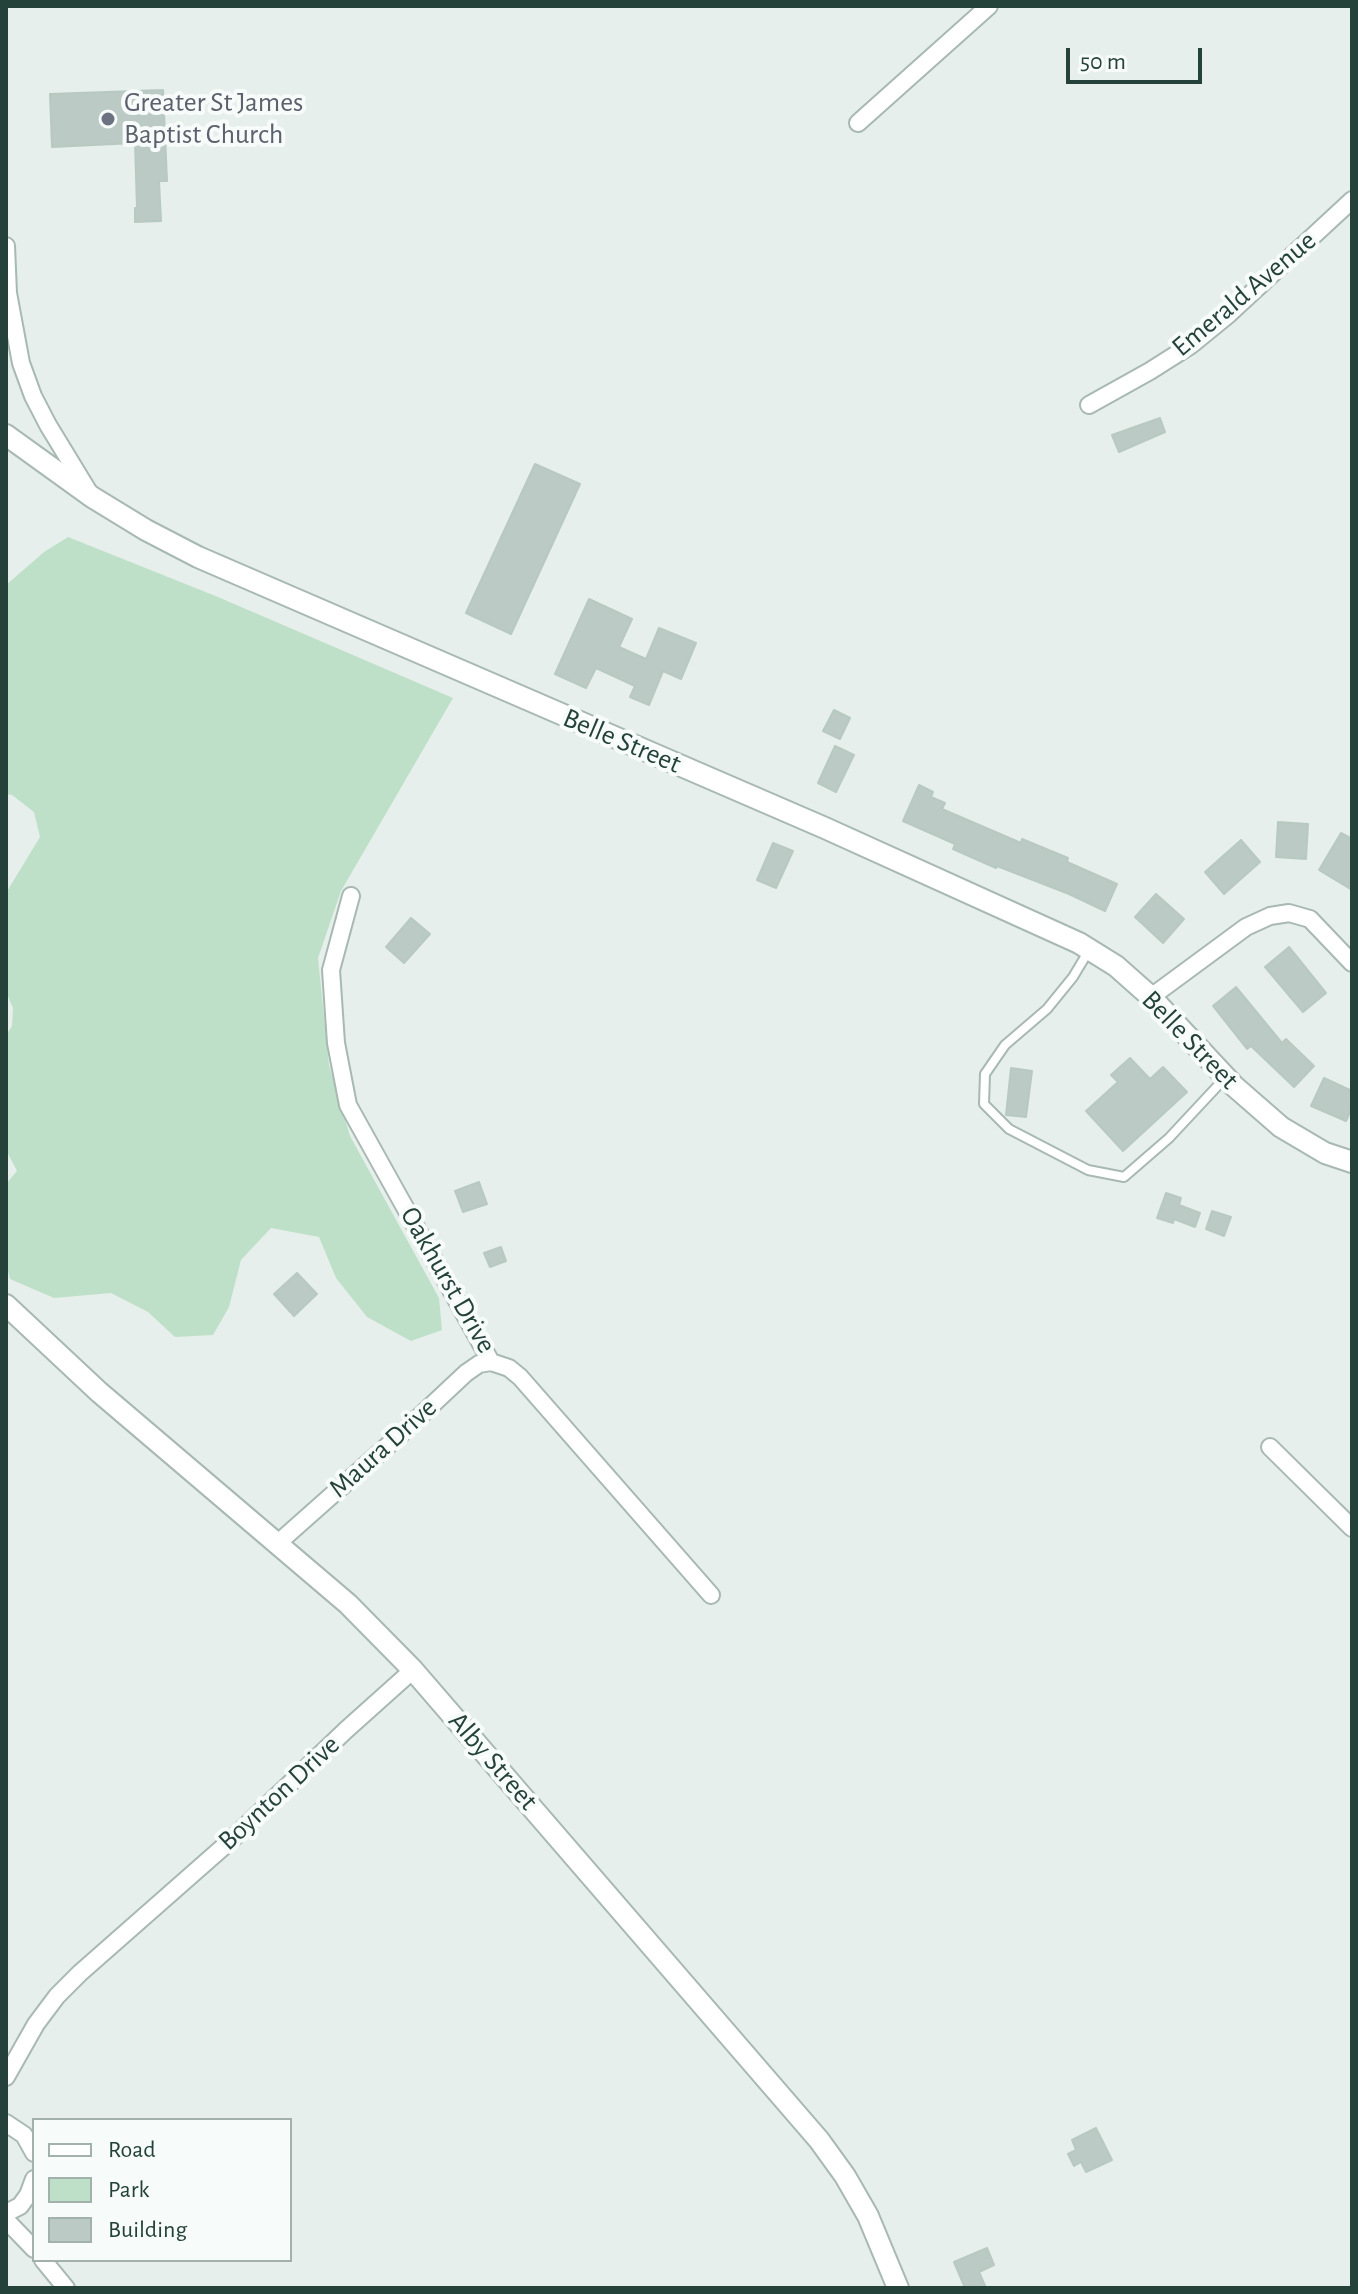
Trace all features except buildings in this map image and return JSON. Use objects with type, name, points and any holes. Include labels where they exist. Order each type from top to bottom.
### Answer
[{"type":"street","points":[[858,123],[989,6]]},
{"type":"street","name":"Emerald Avenue","points":[[1089,405],[1191,345],[1352,200]]},
{"type":"street","name":"Belle Street","points":[[6,246],[8,293],[21,363],[48,425],[92,497],[198,557],[825,828],[1090,949],[1116,966],[1151,997],[1226,1077],[1281,1127],[1303,1142],[1352,1162]]},
{"type":"street","points":[[6,435],[92,497]]},
{"type":"street","name":"Oakhurst Drive","points":[[351,896],[331,970],[336,1043],[348,1105],[491,1362],[509,1368],[520,1377],[711,1595]]},
{"type":"street","points":[[1151,997],[1246,927],[1270,916],[1289,913],[1310,919],[1352,963]]},
{"type":"street","name":"Alby Street","points":[[6,1305],[99,1392],[348,1604],[413,1670],[819,2140],[868,2216],[898,2288]]},
{"type":"street","name":"Maura Drive","points":[[278,1543],[466,1373],[479,1364],[491,1362]]},
{"type":"street","points":[[1270,1447],[1352,1528]]},
{"type":"street","name":"Boynton Drive","points":[[6,2077],[36,2024],[80,1973],[230,1841],[413,1670]]},
{"type":"street","points":[[6,2123],[24,2135],[32,2149]]},
{"type":"street","points":[[6,2211],[20,2206],[32,2184]]},
{"type":"street","points":[[6,2220],[32,2247]]},
{"type":"street","points":[[45,2262],[66,2288]]},
{"type":"lane","points":[[1090,949],[1073,977],[1047,1009],[1005,1045],[985,1074],[984,1104],[1009,1129],[1088,1170],[1124,1177],[1169,1138],[1226,1077]]},
{"type":"green space","points":[[68,537],[218,597],[453,698],[341,891],[318,958],[329,1065],[350,1136],[439,1298],[442,1330],[411,1341],[367,1317],[336,1278],[319,1237],[271,1228],[241,1260],[229,1307],[213,1335],[175,1337],[148,1312],[111,1293],[54,1298],[10,1279],[6,1264],[6,1184],[17,1171],[6,1150],[6,1035],[12,1026],[13,1008],[6,992],[6,893],[40,837],[34,812],[12,795],[6,794],[6,585],[44,552]]},
{"type":"place","name":"Greater St James Baptist Church","points":[[108,119]]}]
